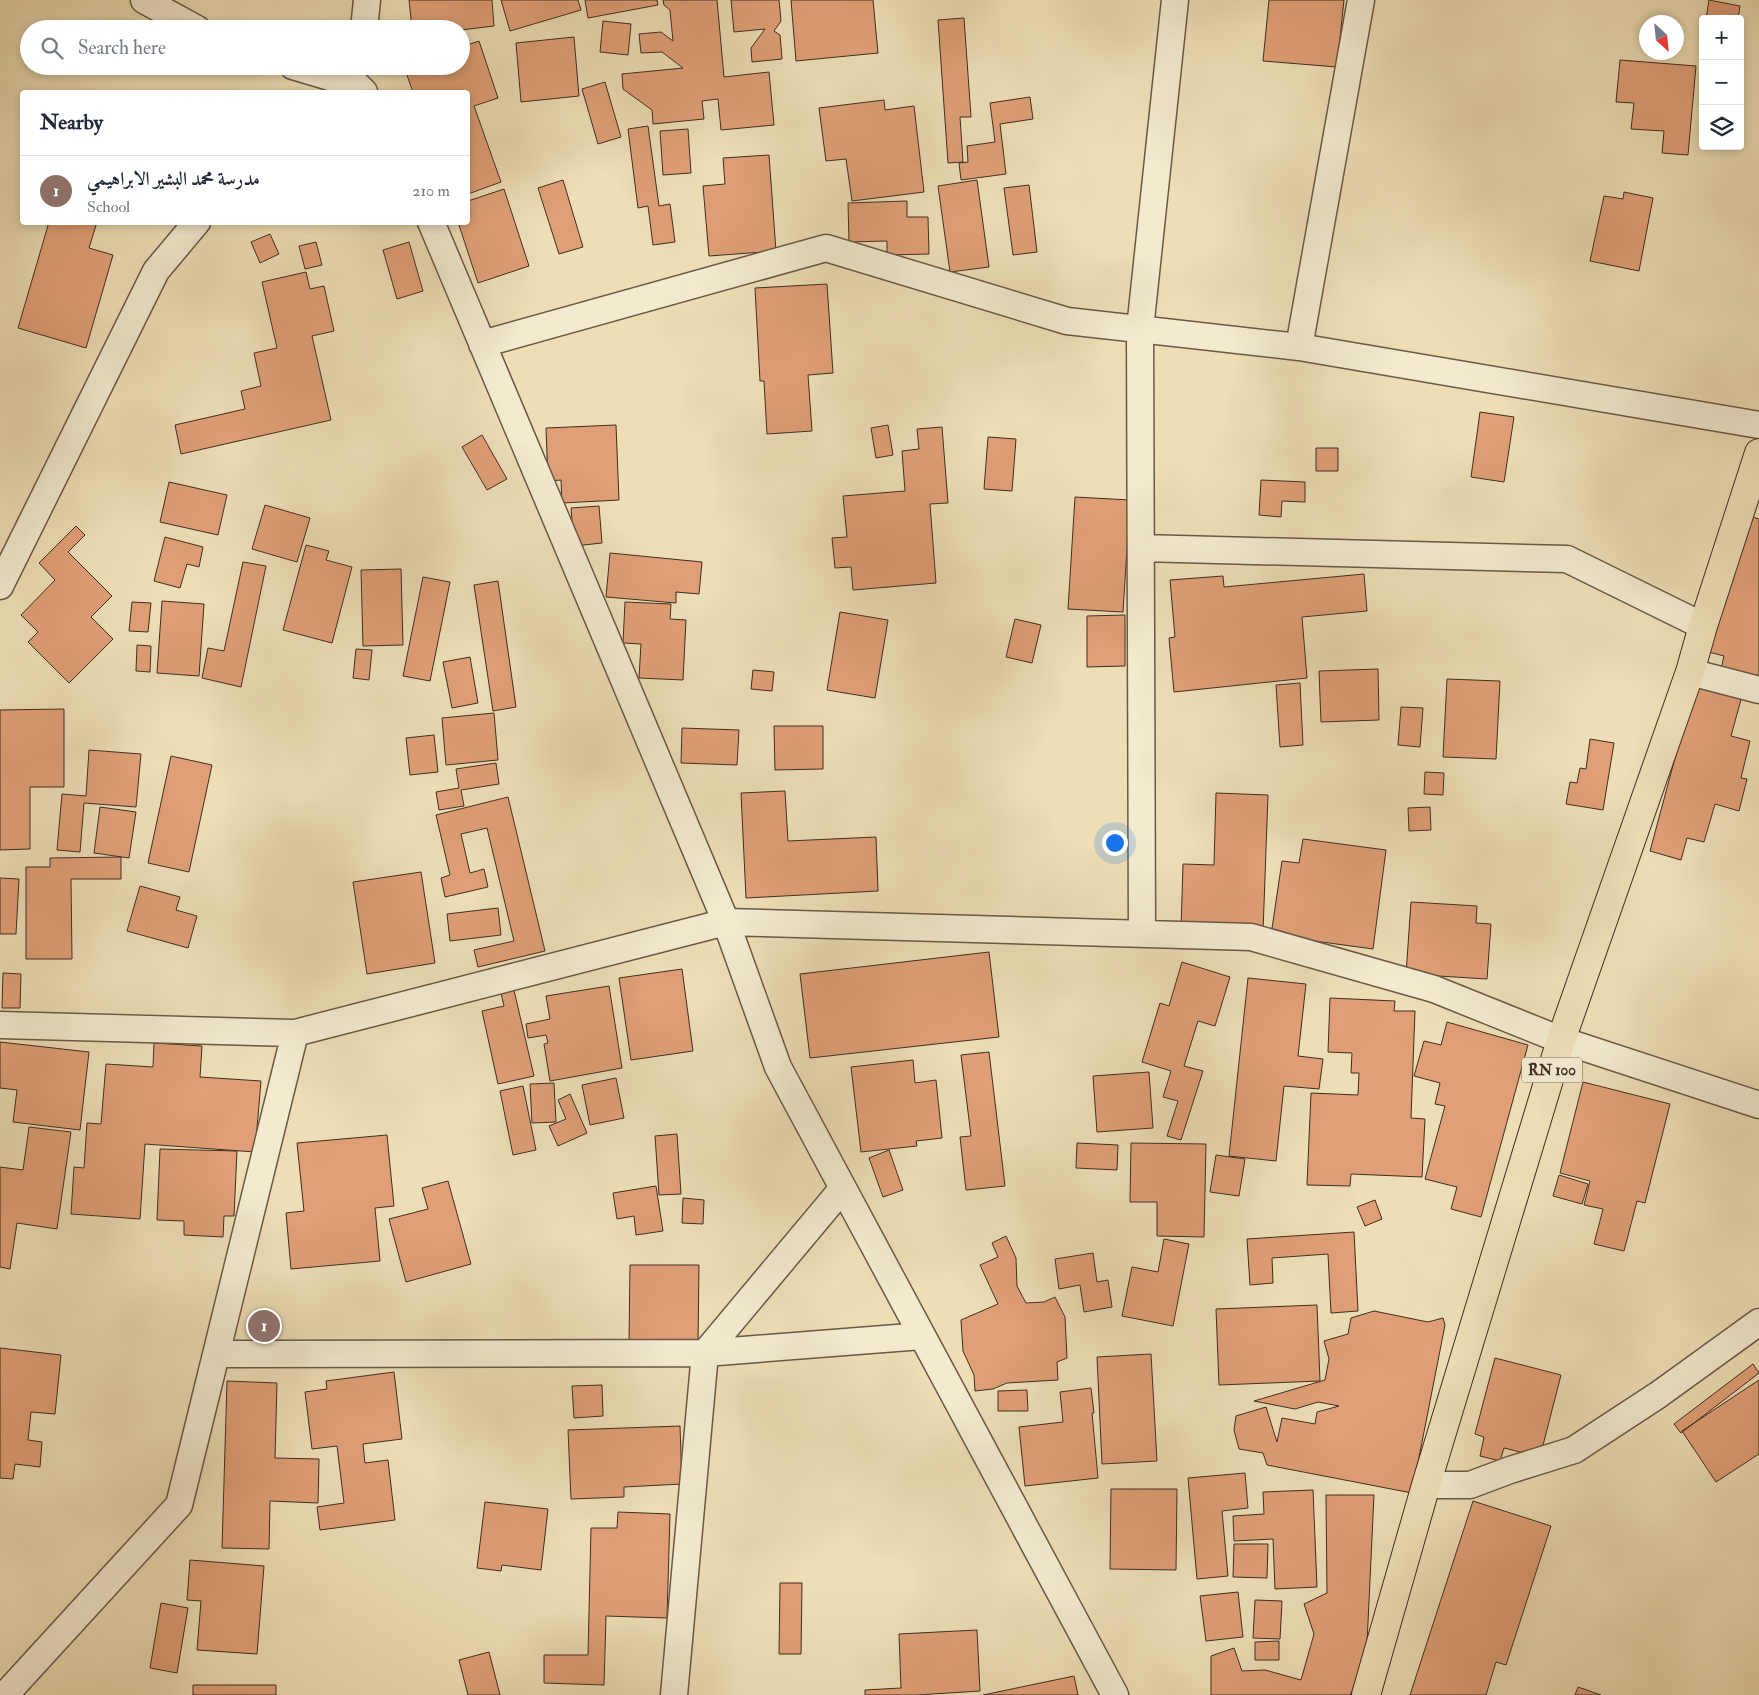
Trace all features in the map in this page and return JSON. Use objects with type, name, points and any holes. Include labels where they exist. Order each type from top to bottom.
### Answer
[{"type":"main road","name":"RN 100","points":[[1366,1695],[1426,1485],[1561,1040],[1690,672],[1759,453]]},
{"type":"street","points":[[144,0],[181,20]]},
{"type":"street","points":[[365,20],[367,0]]},
{"type":"street","points":[[1142,934],[1140,329],[1175,0]]},
{"type":"street","points":[[1299,347],[1361,0]]},
{"type":"street","points":[[325,75],[356,84]]},
{"type":"street","points":[[0,586],[156,271],[194,225]]},
{"type":"street","points":[[432,225],[726,922],[778,1067],[1115,1695]]},
{"type":"street","points":[[482,344],[826,248],[1067,321],[1299,347],[1759,425]]},
{"type":"street","points":[[1141,548],[1567,559],[1703,626]]},
{"type":"street","points":[[1690,672],[1759,690]]},
{"type":"street","points":[[0,1025],[295,1033],[726,922],[1250,937],[1434,989],[1561,1040],[1759,1105]]},
{"type":"street","points":[[6,1695],[179,1505],[295,1033]]},
{"type":"street","points":[[674,1695],[705,1353],[843,1188]]},
{"type":"street","points":[[1426,1485],[1470,1485],[1574,1450],[1658,1395],[1759,1322]]},
{"type":"street","points":[[216,1354],[705,1353],[922,1336]]},
{"type":"building","points":[[409,0],[492,0],[494,26],[470,29],[470,20],[411,20]]},
{"type":"building","points":[[501,0],[578,0],[581,10],[510,31]]},
{"type":"building","points":[[585,0],[657,0],[658,5],[588,18]]},
{"type":"building","points":[[663,0],[717,0],[724,77],[769,72],[774,125],[721,130],[718,99],[702,101],[704,119],[653,124],[652,110],[623,89],[622,74],[683,68],[662,52],[641,53],[639,34],[661,32],[673,41],[670,10],[664,5]]},
{"type":"building","points":[[731,0],[779,0],[781,21],[774,31],[780,35],[782,59],[752,62],[751,48],[765,29],[734,32]]},
{"type":"building","points":[[791,0],[873,0],[878,53],[796,61]]},
{"type":"building","points":[[1269,0],[1344,0],[1337,67],[1263,61]]},
{"type":"building","points":[[1709,0],[1740,6],[1739,15],[1707,15]]},
{"type":"building","points":[[964,18],[971,117],[960,117],[963,162],[948,163],[938,20]]},
{"type":"building","points":[[603,21],[631,24],[628,55],[600,52]]},
{"type":"building","points":[[574,37],[579,96],[521,102],[516,43]]},
{"type":"building","points":[[479,41],[498,98],[474,106],[501,182],[470,193],[470,90],[412,90],[407,75],[470,75],[470,44]]},
{"type":"building","points":[[1620,60],[1696,66],[1688,155],[1662,153],[1664,131],[1631,129],[1634,103],[1616,102]]},
{"type":"building","points":[[605,82],[621,137],[598,144],[582,89]]},
{"type":"building","points":[[1030,97],[1033,119],[1000,124],[1006,174],[961,180],[959,163],[968,162],[967,146],[995,142],[990,103]]},
{"type":"building","points":[[884,100],[885,110],[914,106],[924,192],[852,201],[846,159],[826,161],[819,108]]},
{"type":"building","points":[[648,126],[659,206],[670,204],[675,242],[653,245],[648,206],[638,208],[628,129]]},
{"type":"building","points":[[688,129],[691,173],[663,175],[660,131]]},
{"type":"building","points":[[769,155],[776,251],[709,256],[703,186],[725,184],[723,158]]},
{"type":"building","points":[[563,180],[583,247],[559,254],[538,188]]},
{"type":"building","points":[[977,180],[989,267],[950,272],[938,186]]},
{"type":"building","points":[[1029,185],[1037,252],[1013,255],[1004,188]]},
{"type":"building","points":[[504,189],[529,266],[478,283],[459,225],[470,225],[470,200]]},
{"type":"building","points":[[1624,192],[1653,198],[1639,271],[1590,261],[1604,196],[1623,199]]},
{"type":"building","points":[[907,201],[907,217],[928,217],[929,254],[887,255],[887,241],[849,242],[848,203]]},
{"type":"building","points":[[48,225],[96,225],[89,248],[113,255],[86,348],[18,328]]},
{"type":"building","points":[[270,234],[279,254],[260,263],[251,242]]},
{"type":"building","points":[[316,242],[322,265],[305,269],[299,246]]},
{"type":"building","points":[[409,242],[423,291],[397,299],[383,250]]},
{"type":"building","points":[[306,272],[310,289],[324,286],[334,331],[312,336],[331,420],[181,454],[175,425],[245,409],[241,391],[261,386],[254,353],[277,348],[262,282]]},
{"type":"building","points":[[827,284],[833,373],[808,375],[812,431],[767,434],[764,381],[760,381],[755,288]]},
{"type":"building","points":[[1480,412],[1514,417],[1504,482],[1471,477]]},
{"type":"building","points":[[616,425],[619,500],[562,503],[561,480],[548,481],[546,428]]},
{"type":"building","points":[[888,425],[893,455],[876,458],[871,428]]},
{"type":"building","points":[[942,427],[948,503],[930,504],[936,583],[853,590],[851,567],[835,568],[832,538],[847,537],[843,496],[905,491],[902,451],[919,449],[917,429]]},
{"type":"building","points":[[482,435],[507,479],[487,490],[462,447]]},
{"type":"building","points":[[988,437],[1016,439],[1012,491],[984,489]]},
{"type":"building","points":[[1316,448],[1338,448],[1338,471],[1316,471]]},
{"type":"building","points":[[1261,480],[1305,482],[1305,502],[1282,501],[1281,517],[1259,515]]},
{"type":"building","points":[[169,482],[227,495],[218,535],[160,522]]},
{"type":"building","points":[[1075,497],[1130,500],[1123,612],[1068,609]]},
{"type":"building","points":[[265,505],[310,518],[297,562],[252,549]]},
{"type":"building","points":[[599,506],[602,543],[574,546],[571,508]]},
{"type":"building","points":[[1743,514],[1759,519],[1759,679],[1721,669],[1724,656],[1705,651]]},
{"type":"building","points":[[76,526],[85,535],[68,552],[112,596],[91,617],[113,639],[69,683],[28,642],[38,632],[21,615],[55,580],[39,563]]},
{"type":"building","points":[[165,537],[203,547],[199,567],[187,564],[180,588],[154,581]]},
{"type":"building","points":[[306,545],[329,551],[326,560],[352,567],[332,643],[283,630]]},
{"type":"building","points":[[610,553],[702,562],[699,594],[676,592],[676,603],[606,597]]},
{"type":"building","points":[[243,562],[266,566],[241,687],[202,678],[208,648],[224,651]]},
{"type":"building","points":[[401,569],[403,645],[363,646],[361,570]]},
{"type":"building","points":[[1364,574],[1367,611],[1302,617],[1307,678],[1174,692],[1169,638],[1175,637],[1170,580],[1223,576],[1224,587]]},
{"type":"building","points":[[423,577],[450,582],[430,681],[403,676]]},
{"type":"building","points":[[498,581],[516,707],[493,711],[474,585]]},
{"type":"building","points":[[162,601],[204,604],[199,676],[157,673]]},
{"type":"building","points":[[132,602],[151,603],[148,632],[129,631]]},
{"type":"building","points":[[625,602],[671,604],[670,619],[686,620],[683,680],[639,678],[641,644],[623,643]]},
{"type":"building","points":[[840,612],[888,620],[875,698],[827,690]]},
{"type":"building","points":[[1125,615],[1125,666],[1087,667],[1087,616]]},
{"type":"building","points":[[1015,619],[1041,625],[1032,663],[1006,657]]},
{"type":"building","points":[[137,645],[151,646],[150,672],[136,671]]},
{"type":"building","points":[[356,649],[372,650],[369,680],[353,678]]},
{"type":"building","points":[[470,657],[478,703],[452,708],[443,662]]},
{"type":"building","points":[[1378,669],[1379,720],[1321,722],[1319,671]]},
{"type":"building","points":[[753,670],[774,672],[772,691],[751,689]]},
{"type":"building","points":[[1447,679],[1500,681],[1496,759],[1443,757]]},
{"type":"building","points":[[1300,683],[1303,745],[1280,747],[1276,685]]},
{"type":"building","points":[[1695,684],[1742,696],[1731,736],[1750,741],[1741,778],[1747,779],[1739,811],[1715,804],[1704,842],[1687,838],[1681,860],[1650,851]]},
{"type":"building","points":[[1401,707],[1423,708],[1420,747],[1398,745]]},
{"type":"building","points":[[64,709],[64,787],[30,787],[30,849],[0,850],[0,710]]},
{"type":"building","points":[[494,713],[498,760],[446,765],[442,718]]},
{"type":"building","points":[[774,726],[823,726],[823,769],[775,770]]},
{"type":"building","points":[[682,728],[739,730],[737,765],[681,763]]},
{"type":"building","points":[[434,735],[438,772],[410,775],[406,738]]},
{"type":"building","points":[[1590,739],[1614,743],[1603,810],[1566,804],[1570,782],[1577,783],[1580,768],[1586,769]]},
{"type":"building","points":[[89,750],[141,754],[136,807],[84,803],[80,852],[57,850],[62,794],[86,796]]},
{"type":"building","points":[[171,756],[212,765],[189,872],[148,863]]},
{"type":"building","points":[[496,763],[499,784],[461,790],[464,806],[439,810],[436,792],[459,788],[456,769]]},
{"type":"building","points":[[1425,772],[1444,773],[1443,795],[1424,794]]},
{"type":"building","points":[[785,791],[788,841],[876,837],[878,891],[746,898],[741,793]]},
{"type":"building","points":[[1216,793],[1268,795],[1263,932],[1181,930],[1183,864],[1214,865]]},
{"type":"building","points":[[508,797],[545,951],[478,967],[474,950],[514,941],[487,828],[461,834],[470,873],[484,869],[488,887],[445,897],[441,878],[450,875],[436,815]]},
{"type":"building","points":[[100,807],[136,812],[129,858],[94,853]]},
{"type":"building","points":[[1430,807],[1431,830],[1409,831],[1408,808]]},
{"type":"building","points":[[1303,839],[1386,850],[1373,949],[1271,935],[1282,861],[1299,863]]},
{"type":"building","points":[[121,857],[121,879],[71,879],[72,959],[26,959],[26,867],[50,867],[50,858]]},
{"type":"building","points":[[421,872],[435,963],[367,974],[353,882]]},
{"type":"building","points":[[0,878],[19,879],[16,934],[0,934]]},
{"type":"building","points":[[140,886],[180,897],[176,910],[197,916],[188,948],[127,931]]},
{"type":"building","points":[[1411,902],[1477,906],[1476,923],[1491,924],[1487,979],[1406,974]]},
{"type":"building","points":[[498,908],[501,935],[450,941],[447,914]]},
{"type":"building","points":[[989,952],[999,1037],[810,1058],[800,974]]},
{"type":"building","points":[[1182,962],[1230,977],[1215,1026],[1198,1021],[1184,1066],[1203,1071],[1181,1140],[1167,1136],[1178,1101],[1163,1097],[1171,1071],[1142,1062],[1160,1003],[1169,1006]]},
{"type":"building","points":[[682,969],[693,1051],[631,1060],[619,978]]},
{"type":"building","points":[[3,973],[21,974],[20,1008],[2,1008]]},
{"type":"building","points":[[1248,978],[1306,984],[1298,1056],[1323,1059],[1319,1089],[1284,1086],[1276,1161],[1229,1156]]},
{"type":"building","points":[[513,986],[534,1076],[498,1084],[482,1011],[504,1006],[500,989]]},
{"type":"building","points":[[609,986],[622,1068],[550,1081],[544,1044],[548,1043],[546,1035],[528,1038],[526,1024],[550,1019],[546,996]]},
{"type":"building","points":[[1330,998],[1395,1001],[1394,1011],[1415,1011],[1411,1118],[1425,1119],[1422,1177],[1351,1174],[1350,1186],[1307,1185],[1311,1093],[1358,1095],[1359,1073],[1351,1073],[1352,1053],[1328,1052]]},
{"type":"building","points":[[1447,1022],[1528,1045],[1481,1217],[1451,1209],[1457,1187],[1425,1179],[1445,1106],[1435,1104],[1440,1083],[1414,1076],[1424,1041],[1441,1045]]},
{"type":"building","points":[[0,1042],[89,1052],[80,1130],[13,1122],[17,1090],[0,1088]]},
{"type":"building","points":[[154,1043],[202,1046],[200,1077],[261,1081],[255,1152],[145,1144],[140,1219],[71,1214],[74,1167],[84,1168],[87,1123],[101,1124],[106,1064],[153,1067]]},
{"type":"building","points":[[989,1052],[1005,1186],[966,1190],[960,1137],[971,1136],[961,1055]]},
{"type":"building","points":[[913,1060],[915,1083],[936,1080],[942,1138],[916,1141],[917,1146],[861,1152],[851,1067]]},
{"type":"building","points":[[1149,1072],[1153,1128],[1097,1132],[1093,1076]]},
{"type":"building","points":[[616,1078],[624,1118],[590,1125],[582,1085]]},
{"type":"building","points":[[1583,1082],[1670,1104],[1645,1203],[1637,1201],[1624,1251],[1594,1244],[1603,1209],[1584,1205],[1590,1181],[1560,1173]]},
{"type":"building","points":[[554,1083],[556,1122],[532,1123],[530,1084]]},
{"type":"building","points":[[523,1086],[536,1150],[513,1155],[500,1091]]},
{"type":"building","points":[[570,1094],[587,1133],[558,1146],[549,1126],[566,1119],[558,1100]]},
{"type":"building","points":[[29,1127],[71,1132],[57,1229],[17,1223],[10,1269],[0,1267],[0,1167],[23,1170]]},
{"type":"building","points":[[677,1134],[681,1194],[659,1195],[655,1136]]},
{"type":"building","points":[[387,1135],[394,1206],[375,1208],[380,1261],[291,1269],[286,1213],[304,1211],[297,1143]]},
{"type":"building","points":[[1077,1143],[1118,1145],[1117,1170],[1076,1168]]},
{"type":"building","points":[[1131,1143],[1206,1144],[1204,1237],[1157,1236],[1157,1202],[1130,1202]]},
{"type":"building","points":[[160,1149],[237,1151],[234,1216],[224,1216],[223,1237],[184,1235],[184,1221],[157,1220]]},
{"type":"building","points":[[889,1150],[903,1190],[883,1197],[869,1158]]},
{"type":"building","points":[[1216,1155],[1245,1159],[1239,1196],[1210,1192]]},
{"type":"building","points":[[1559,1175],[1588,1184],[1582,1204],[1553,1196]]},
{"type":"building","points":[[448,1181],[471,1264],[406,1282],[389,1219],[428,1209],[422,1188]]},
{"type":"building","points":[[656,1186],[663,1231],[636,1235],[634,1216],[617,1219],[613,1193]]},
{"type":"building","points":[[683,1198],[704,1200],[703,1224],[682,1223]]},
{"type":"building","points":[[1375,1200],[1382,1219],[1365,1226],[1357,1207]]},
{"type":"building","points":[[1354,1232],[1358,1311],[1331,1313],[1328,1254],[1272,1258],[1273,1283],[1250,1285],[1247,1239]]},
{"type":"building","points":[[1006,1236],[1016,1258],[1017,1286],[1026,1303],[1044,1302],[1055,1297],[1065,1317],[1067,1358],[1057,1362],[1058,1380],[1007,1383],[993,1389],[975,1391],[974,1375],[963,1351],[961,1320],[998,1304],[980,1265],[998,1257],[992,1243]]},
{"type":"building","points":[[1164,1239],[1189,1244],[1173,1326],[1122,1316],[1132,1267],[1158,1272]]},
{"type":"building","points":[[1093,1253],[1097,1282],[1108,1280],[1112,1307],[1084,1312],[1080,1285],[1059,1289],[1055,1259]]},
{"type":"building","points":[[630,1265],[699,1265],[698,1345],[629,1344]]},
{"type":"building","points":[[1317,1305],[1320,1381],[1219,1385],[1216,1309]]},
{"type":"building","points":[[1374,1311],[1428,1322],[1443,1318],[1445,1325],[1412,1493],[1267,1465],[1263,1453],[1239,1449],[1234,1430],[1236,1416],[1266,1407],[1277,1442],[1282,1418],[1315,1424],[1317,1412],[1339,1406],[1318,1402],[1295,1409],[1254,1401],[1325,1380],[1329,1359],[1324,1341],[1348,1334],[1351,1318]]},
{"type":"building","points":[[0,1348],[61,1355],[55,1414],[31,1412],[28,1440],[42,1442],[40,1467],[15,1464],[13,1479],[0,1478]]},
{"type":"building","points":[[1151,1354],[1157,1461],[1102,1464],[1097,1357]]},
{"type":"building","points":[[1495,1358],[1561,1375],[1540,1457],[1504,1448],[1500,1461],[1480,1456],[1484,1437],[1475,1434]]},
{"type":"building","points":[[1753,1364],[1759,1373],[1681,1433],[1674,1424]]},
{"type":"building","points":[[394,1372],[402,1439],[363,1444],[365,1463],[388,1460],[395,1520],[320,1530],[317,1507],[344,1503],[337,1446],[312,1449],[305,1392],[327,1389],[326,1381]]},
{"type":"building","points":[[1759,1380],[1759,1454],[1716,1482],[1682,1431]]},
{"type":"building","points":[[227,1381],[277,1383],[275,1458],[319,1459],[318,1503],[270,1501],[269,1549],[222,1548]]},
{"type":"building","points":[[602,1385],[603,1416],[574,1418],[572,1386]]},
{"type":"building","points":[[1091,1388],[1098,1478],[1025,1486],[1019,1427],[1063,1422],[1060,1392]]},
{"type":"building","points":[[1027,1390],[1028,1411],[998,1411],[998,1391]]},
{"type":"building","points":[[680,1426],[682,1484],[624,1487],[624,1497],[571,1499],[568,1430]]},
{"type":"building","points":[[1245,1473],[1248,1508],[1222,1511],[1228,1576],[1197,1579],[1188,1478]]},
{"type":"building","points":[[1111,1489],[1177,1489],[1176,1570],[1110,1569]]},
{"type":"building","points":[[1313,1490],[1317,1587],[1275,1589],[1273,1539],[1234,1541],[1233,1516],[1264,1514],[1263,1492]]},
{"type":"building","points":[[1326,1495],[1374,1495],[1366,1665],[1350,1695],[1211,1695],[1211,1656],[1234,1648],[1242,1671],[1265,1670],[1301,1680],[1314,1634],[1304,1604],[1327,1593]]},
{"type":"building","points":[[1473,1501],[1551,1526],[1506,1665],[1496,1662],[1486,1695],[1410,1695]]},
{"type":"building","points":[[485,1502],[548,1509],[541,1570],[502,1565],[501,1571],[477,1568]]},
{"type":"building","points":[[618,1512],[670,1514],[667,1618],[606,1616],[604,1685],[544,1683],[544,1655],[588,1655],[591,1528],[617,1528]]},
{"type":"building","points":[[1234,1544],[1268,1544],[1267,1578],[1233,1577]]},
{"type":"building","points":[[190,1560],[264,1566],[257,1654],[197,1650],[201,1601],[187,1600]]},
{"type":"building","points":[[780,1583],[802,1583],[801,1654],[779,1654]]},
{"type":"building","points":[[1238,1592],[1243,1637],[1206,1641],[1200,1596]]},
{"type":"building","points":[[1255,1600],[1282,1601],[1280,1639],[1253,1638]]},
{"type":"building","points":[[161,1603],[188,1608],[177,1673],[150,1668]]},
{"type":"building","points":[[977,1630],[980,1691],[917,1695],[865,1695],[865,1690],[901,1688],[899,1634]]},
{"type":"building","points":[[1279,1641],[1279,1660],[1255,1660],[1255,1642]]},
{"type":"building","points":[[489,1652],[500,1695],[468,1695],[459,1660]]},
{"type":"building","points":[[1074,1676],[1078,1695],[983,1695]]},
{"type":"building","points":[[193,1685],[276,1685],[276,1695],[193,1695]]},
{"type":"building","points":[[1578,1687],[1601,1695],[1575,1695]]},
{"type":"place","name":"مدرسة محمد البشير الابراهيمي","points":[[264,1326]]}]
